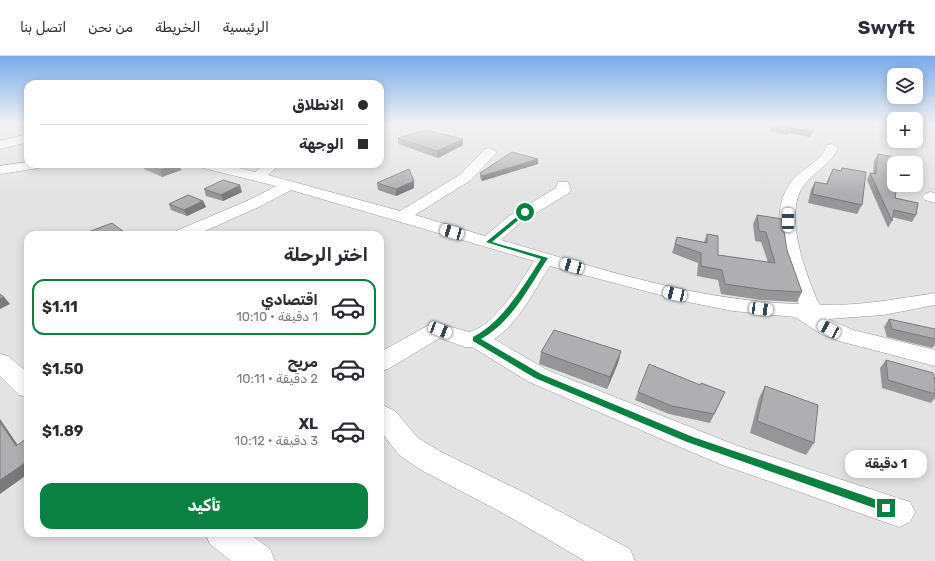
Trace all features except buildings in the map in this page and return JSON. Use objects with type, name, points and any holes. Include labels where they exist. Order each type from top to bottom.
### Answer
[{"type":"street","points":[[832,148],[825,160],[804,175],[797,184],[789,202],[788,229],[795,267],[806,299],[808,313],[829,329],[847,336],[935,358]]},
{"type":"street","points":[[401,217],[466,177],[490,152]]},
{"type":"street","points":[[0,170],[24,166]]},
{"type":"street","points":[[221,168],[289,185],[628,282],[698,299],[736,306],[808,313],[867,311],[935,299]]},
{"type":"street","points":[[258,177],[268,168]]},
{"type":"street","points":[[191,231],[253,204],[289,185]]},
{"type":"street","points":[[488,242],[515,219],[564,190],[563,186]]},
{"type":"street","points":[[384,361],[436,330],[464,339],[476,339],[488,332],[503,318],[521,295],[545,258]]},
{"type":"street","points":[[476,339],[538,376],[690,440],[899,512]]},
{"type":"street","points":[[0,362],[24,384]]},
{"type":"street","points":[[384,419],[408,446],[431,461],[512,502],[618,561]]},
{"type":"street","points":[[226,537],[258,561]]},
{"type":"route","points":[[525,212],[488,242],[545,258],[521,295],[503,318],[488,332],[476,339],[538,376],[690,440],[886,508]]}]
